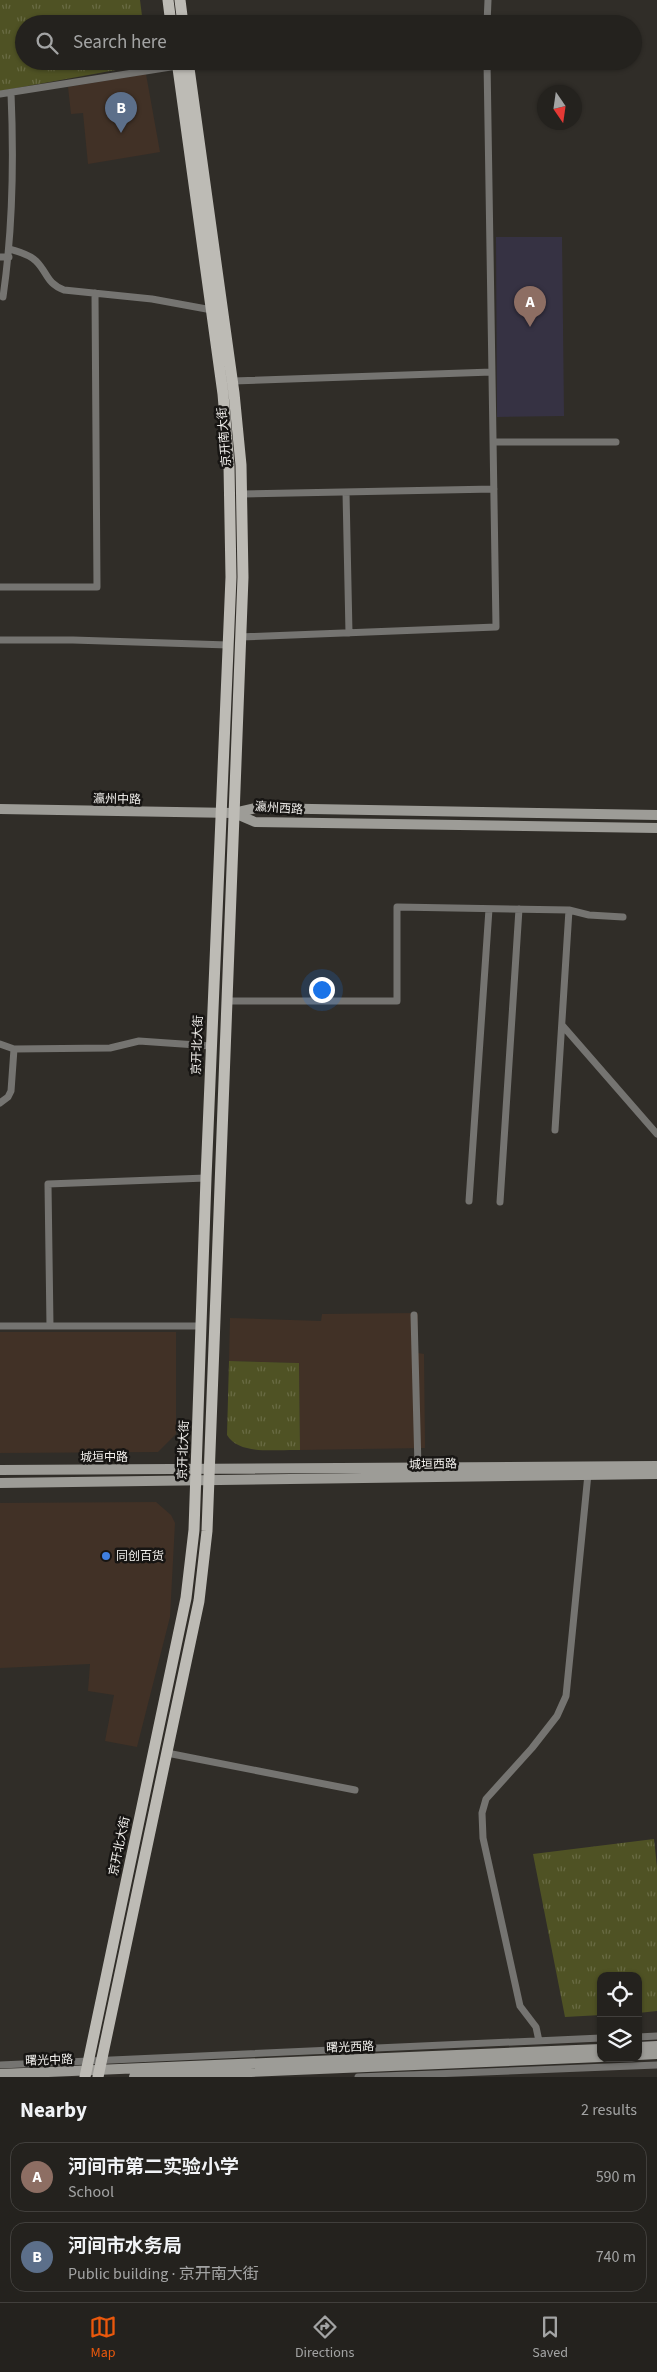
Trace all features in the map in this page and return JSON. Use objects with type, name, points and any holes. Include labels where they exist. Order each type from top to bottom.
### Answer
[{"type":"main road","points":[[168,0],[170,15]]},
{"type":"main road","points":[[180,0],[182,15]]},
{"type":"main road","name":"京开南大街","points":[[178,70],[212,310],[229,466],[231,577],[221,813]]},
{"type":"main road","name":"京开南大街","points":[[189,70],[233,381],[242,494],[240,637],[234,813]]},
{"type":"main road","name":"瀛州西路","points":[[234,813],[256,808],[657,815]]},
{"type":"main road","name":"瀛州中路","points":[[0,809],[234,813]]},
{"type":"main road","name":"京开北大街","points":[[86,2070],[186,1598],[192,1552],[221,813]]},
{"type":"main road","points":[[100,2069],[203,1580],[209,1474],[234,813]]},
{"type":"main road","name":"瀛州西路","points":[[234,813],[256,822],[657,828]]},
{"type":"main road","name":"城垣西路","points":[[209,1474],[418,1467],[657,1466]]},
{"type":"main road","name":"城垣中路","points":[[0,1470],[209,1474]]},
{"type":"main road","name":"城垣中路","points":[[0,1483],[195,1474]]},
{"type":"main road","name":"城垣西路","points":[[209,1474],[657,1474]]},
{"type":"main road","points":[[642,2047],[657,2046]]},
{"type":"main road","name":"曙光西路","points":[[100,2069],[597,2049]]},
{"type":"main road","points":[[642,2055],[657,2054]]},
{"type":"main road","name":"曙光西路","points":[[134,2077],[374,2073],[597,2057]]},
{"type":"main road","name":"曙光中路","points":[[0,2074],[100,2069]]},
{"type":"street","points":[[487,15],[488,0]]},
{"type":"street","points":[[0,94],[143,70]]},
{"type":"street","points":[[240,637],[496,627],[487,70]]},
{"type":"street","points":[[3,296],[9,253],[13,148],[11,93]]},
{"type":"street","points":[[0,257],[9,253],[30,256],[37,261],[53,286],[64,290],[152,299],[212,310]]},
{"type":"street","points":[[0,587],[97,587],[96,294]]},
{"type":"street","points":[[233,381],[492,372]]},
{"type":"street","points":[[493,442],[616,442]]},
{"type":"street","points":[[242,494],[494,489]]},
{"type":"street","points":[[346,492],[349,632]]},
{"type":"street","points":[[0,640],[73,640],[228,646]]},
{"type":"street","points":[[226,1002],[397,1001],[397,907],[569,910],[589,915],[623,917]]},
{"type":"street","points":[[469,1201],[489,909]]},
{"type":"street","points":[[500,1202],[519,909]]},
{"type":"street","points":[[555,1130],[569,910]]},
{"type":"street","points":[[562,1025],[657,1134]]},
{"type":"street","points":[[0,1044],[14,1049],[110,1048],[139,1041],[211,1046]]},
{"type":"street","points":[[0,1103],[11,1091],[14,1049]]},
{"type":"street","points":[[50,1326],[48,1184],[206,1178]]},
{"type":"street","points":[[414,1315],[418,1467]]},
{"type":"street","points":[[0,1326],[201,1326]]},
{"type":"street","points":[[538,2041],[536,2027],[520,2006],[483,1838],[482,1813],[486,1799],[547,1729],[557,1716],[566,1696],[588,1474]]},
{"type":"street","points":[[167,1752],[354,1790]]},
{"type":"street","points":[[642,2037],[657,2036]]},
{"type":"street","points":[[100,2069],[597,2038]]},
{"type":"street","points":[[0,2065],[86,2070]]},
{"type":"street","points":[[358,2077],[374,2073],[493,2074],[657,2065]]},
{"type":"shaded area","points":[[146,74],[160,152],[88,164],[83,113],[71,114],[68,87]]},
{"type":"shaded area","points":[[496,237],[562,237],[564,416],[497,417]]},
{"type":"shaded area","points":[[418,1313],[418,1353],[424,1354],[425,1448],[300,1450],[299,1363],[229,1361],[230,1318],[321,1321],[322,1314]]},
{"type":"shaded area","points":[[0,1332],[176,1332],[176,1434],[158,1452],[0,1453]]},
{"type":"shaded area","points":[[156,1502],[171,1515],[175,1523],[170,1617],[137,1747],[105,1741],[114,1695],[88,1691],[90,1664],[0,1668],[0,1503]]},
{"type":"green space","points":[[0,0],[140,0],[142,15],[15,15],[15,70],[116,70],[0,91]]},
{"type":"green space","points":[[229,1361],[299,1363],[300,1450],[250,1449],[233,1442],[227,1435]]},
{"type":"green space","points":[[654,1839],[657,1867],[657,2011],[642,2013],[642,1972],[597,1972],[597,2015],[565,2017],[533,1854]]},
{"type":"place","name":"河间市水务局","points":[[121,133]]},
{"type":"place","name":"河间市第二实验小学","points":[[530,327]]},
{"type":"place","name":"同创百货","points":[[106,1556]]}]
